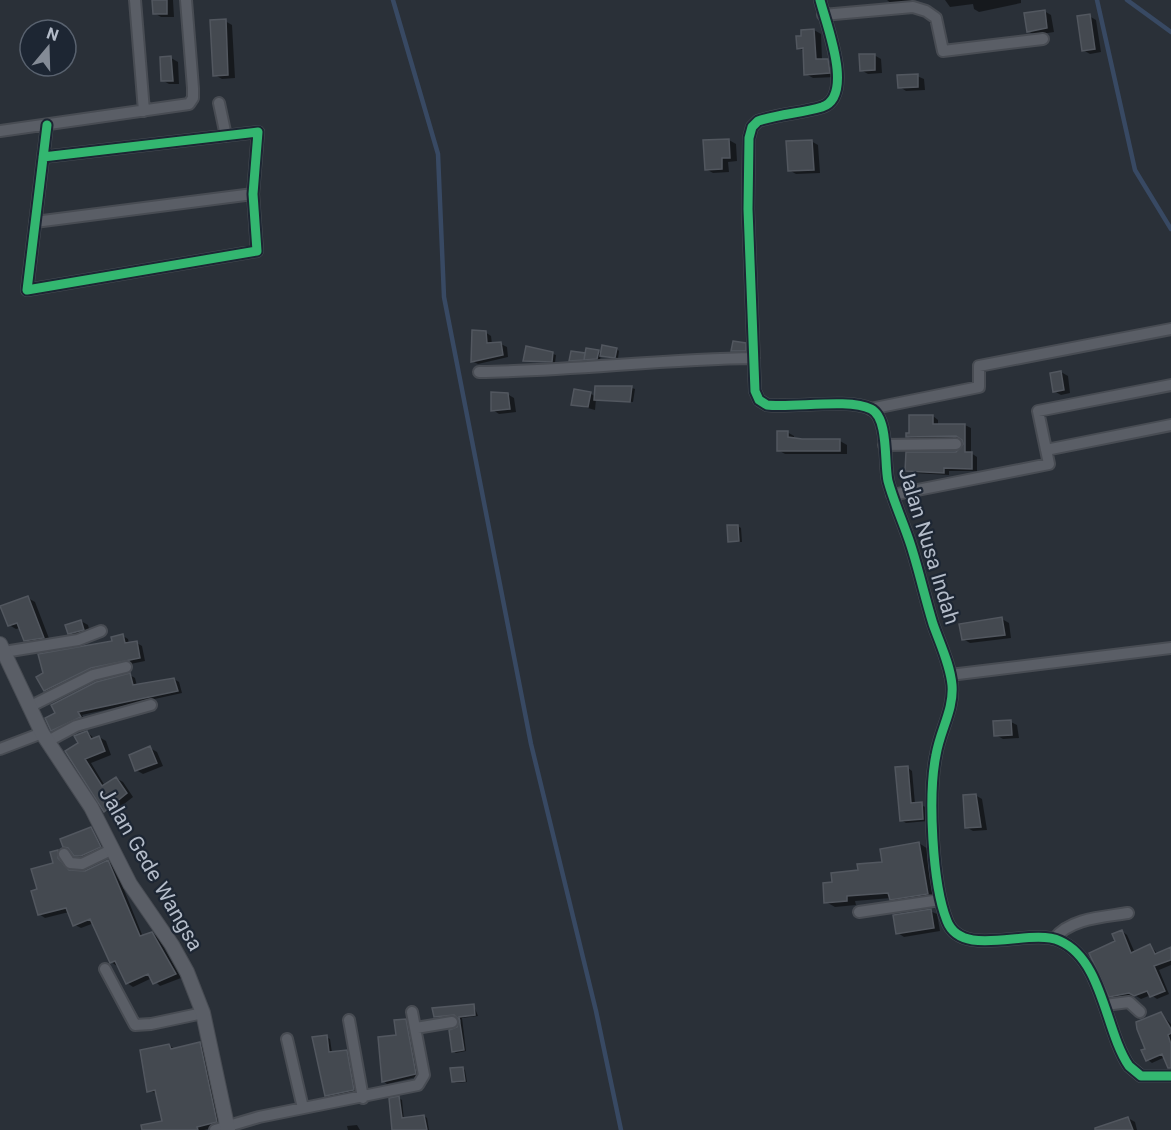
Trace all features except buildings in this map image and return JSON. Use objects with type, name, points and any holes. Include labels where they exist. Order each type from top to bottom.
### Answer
[{"type":"street","points":[[135,0],[144,111]]},
{"type":"street","points":[[0,131],[189,104],[193,98],[186,0]]},
{"type":"street","points":[[820,0],[837,66],[838,93],[834,100],[824,106],[759,121],[752,127],[749,138],[748,209],[755,391],[759,400],[767,405],[850,405],[870,409],[979,387],[979,366],[1171,329]]},
{"type":"street","points":[[823,15],[913,4],[936,18],[943,51],[1043,39]]},
{"type":"street","points":[[219,103],[226,136]]},
{"type":"street","points":[[43,157],[258,132],[253,194],[257,251],[27,290],[35,222],[43,157],[47,125]]},
{"type":"street","points":[[35,222],[253,194]]},
{"type":"street","points":[[479,372],[536,371],[691,359],[754,358]]},
{"type":"street","points":[[892,495],[1049,464],[1038,411],[1171,385]]},
{"type":"street","name":"Jalan Nusa Indah","points":[[870,409],[877,414],[881,424],[886,474],[914,555],[950,675],[952,702],[933,771],[932,812],[940,900],[948,924],[964,938],[980,941],[1042,937],[1054,939]]},
{"type":"street","points":[[1046,450],[1171,425]]},
{"type":"street","points":[[884,445],[956,444]]},
{"type":"street","points":[[2,648],[78,640],[101,631]]},
{"type":"street","name":"Jalan Gede Wangsa","points":[[2,648],[45,737],[91,807],[142,904],[180,958],[204,1013],[223,1129]]},
{"type":"street","points":[[950,675],[1171,648]]},
{"type":"street","points":[[29,707],[93,675],[126,667]]},
{"type":"street","points":[[0,749],[151,705]]},
{"type":"street","points":[[64,854],[70,863],[78,865],[113,849]]},
{"type":"street","points":[[858,912],[940,900]]},
{"type":"street","points":[[1128,913],[1067,927],[1054,939],[1072,948],[1082,959],[1105,1005],[1123,1058],[1133,1070],[1141,1076],[1171,1076]]},
{"type":"street","points":[[105,969],[135,1025],[158,1023],[204,1013]]},
{"type":"street","points":[[1105,1005],[1133,1002],[1140,1012]]},
{"type":"street","points":[[223,1129],[303,1108],[363,1098],[422,1082],[424,1075],[412,1012]]},
{"type":"street","points":[[349,1020],[363,1098]]},
{"type":"street","points":[[416,1028],[452,1022]]},
{"type":"street","points":[[287,1039],[303,1108]]},
{"type":"waterway","points":[[393,0],[438,154],[444,297],[531,744],[596,1011],[621,1130]]},
{"type":"waterway","points":[[1097,0],[1135,170],[1171,229]]},
{"type":"waterway","points":[[1127,0],[1171,32]]},
{"type":"cycle path","points":[[820,0],[836,58],[836,89],[832,100],[822,107],[758,121],[752,127],[749,138],[748,209],[755,391],[759,400],[767,405],[849,404],[861,406],[871,409],[881,422],[888,481],[911,546],[951,677],[951,703],[936,755],[932,792],[935,862],[947,921],[955,932],[967,939],[981,941],[1047,938],[1060,941],[1074,950],[1086,964],[1094,980],[1114,1034],[1129,1066],[1141,1076],[1171,1076]]},
{"type":"cycle path","points":[[43,157],[258,132],[253,194],[257,251],[27,290],[47,125]]}]
